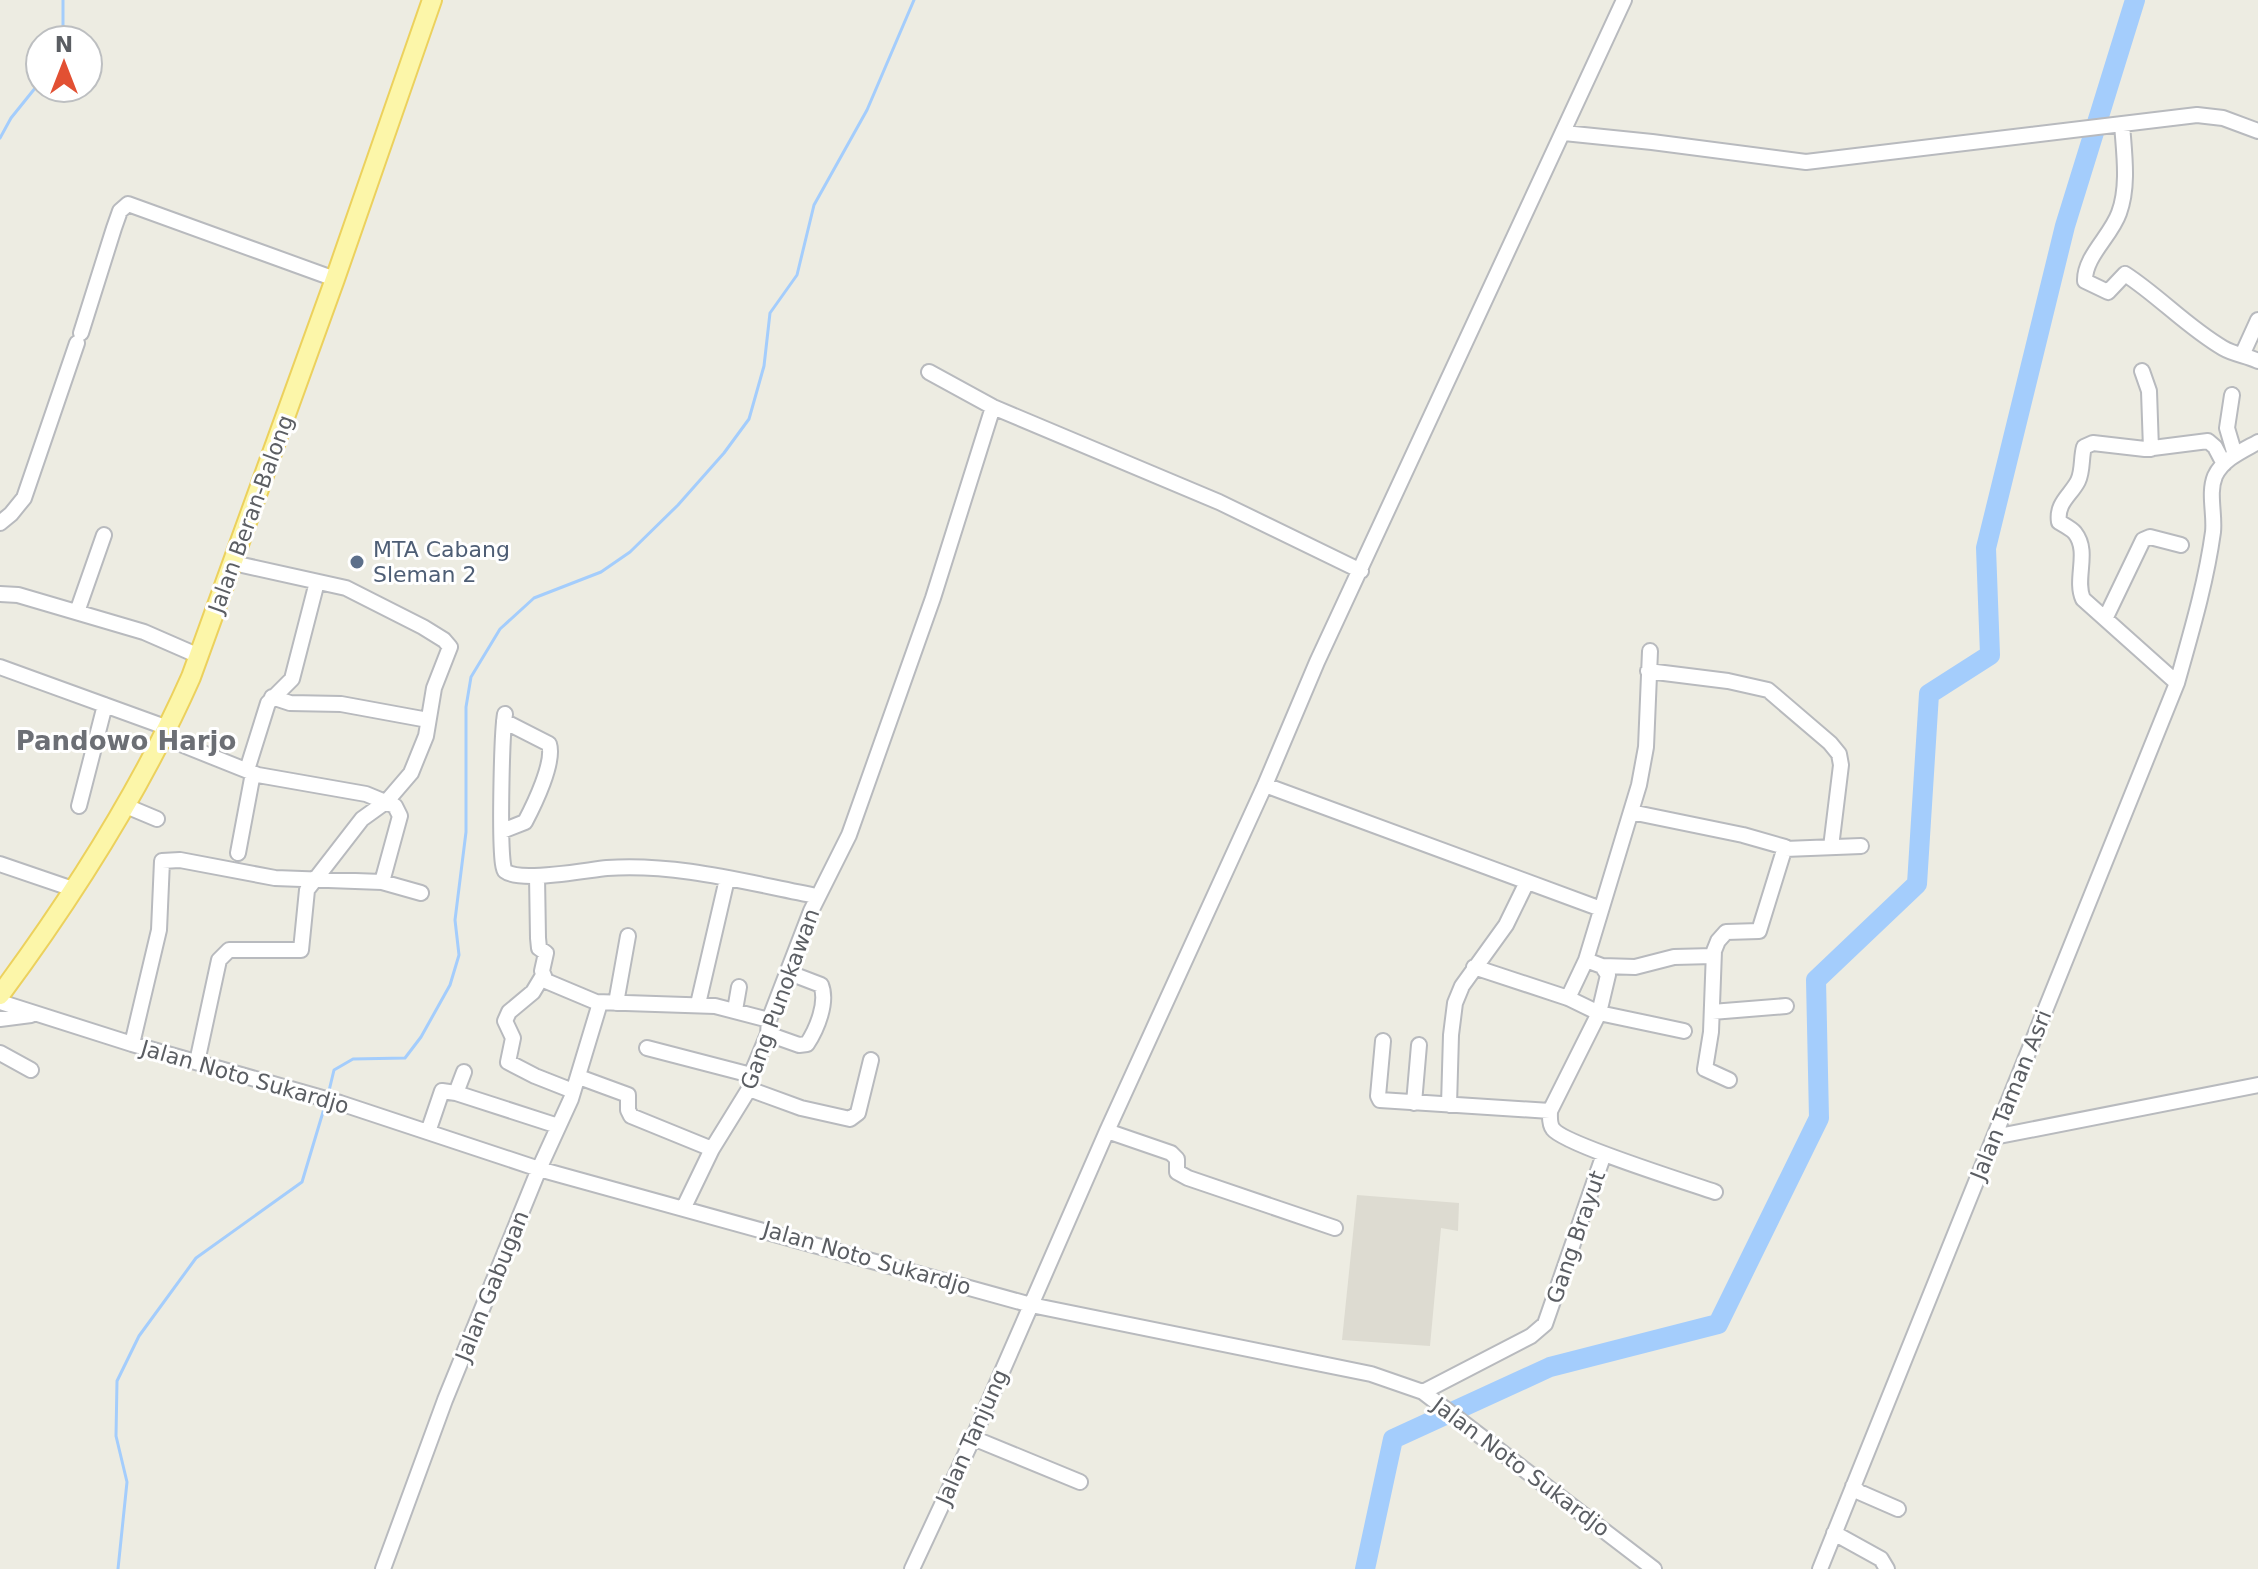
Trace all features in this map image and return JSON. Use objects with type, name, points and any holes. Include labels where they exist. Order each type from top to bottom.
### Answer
[{"type":"main road","name":"Jalan Beran-Balong","points":[[0,995],[126,806],[166,732],[199,656],[432,0]]},
{"type":"street","name":"Jalan Tanjung","points":[[912,1569],[1265,785],[1317,662],[1624,0]]},
{"type":"street","points":[[1564,133],[1806,162],[2197,115],[2223,118],[2258,131]]},
{"type":"street","points":[[2122,124],[2123,204],[2118,218],[2088,267],[2085,281],[2108,292],[2125,274],[2213,342],[2258,361]]},
{"type":"street","points":[[0,523],[24,498],[120,211],[128,204],[335,279]]},
{"type":"street","points":[[2243,353],[2258,320]]},
{"type":"street","points":[[2142,371],[2149,391],[2151,449]]},
{"type":"street","points":[[929,372],[993,407],[1219,502],[1361,571]]},
{"type":"street","points":[[2229,460],[2227,428],[2232,395]]},
{"type":"street","name":"Gang Punokawan","points":[[684,1207],[750,1082],[787,972],[817,896],[849,835],[933,598],[993,407]]},
{"type":"street","points":[[2177,683],[2081,595],[2081,553],[2077,537],[2059,522],[2058,512],[2078,481],[2086,445],[2100,443],[2151,449],[2208,441],[2229,460]]},
{"type":"street","points":[[2229,460],[2258,442]]},
{"type":"street","name":"Jalan Taman Asri","points":[[1820,1569],[2177,683],[2195,619],[2213,532],[2212,490],[2216,474],[2229,460]]},
{"type":"street","points":[[77,612],[104,535]]},
{"type":"street","points":[[2106,617],[2143,540],[2150,537],[2181,545]]},
{"type":"street","points":[[197,1062],[219,960],[229,950],[301,950],[305,894],[362,819],[387,801],[411,773],[420,754],[434,688],[450,647],[363,595],[233,563]]},
{"type":"street","points":[[238,853],[250,772],[268,703],[292,679],[317,582]]},
{"type":"street","points":[[0,594],[18,595],[144,632],[199,656]]},
{"type":"street","points":[[1568,998],[1586,960],[1631,812],[1646,747],[1650,651]]},
{"type":"street","points":[[0,667],[105,705],[250,772],[366,794],[387,801],[399,810],[400,816],[382,882]]},
{"type":"street","points":[[1648,671],[1728,681],[1768,690],[1830,743],[1839,754],[1841,765],[1831,847]]},
{"type":"street","points":[[272,697],[290,703],[341,704],[428,720]]},
{"type":"street","points":[[79,806],[105,705]]},
{"type":"street","points":[[502,831],[525,822],[552,749],[549,744],[504,718],[501,750],[502,868],[514,875],[537,876],[646,866],[817,896]]},
{"type":"street","points":[[1265,785],[1601,909]]},
{"type":"street","points":[[126,806],[157,819]]},
{"type":"street","points":[[1631,812],[1743,835],[1782,845],[1785,849],[1861,846]]},
{"type":"street","points":[[1729,1080],[1705,1069],[1712,1012],[1713,956],[1718,941],[1726,932],[1759,931],[1785,849]]},
{"type":"street","points":[[132,1044],[159,930],[162,861],[180,860],[275,878],[382,882],[421,893]]},
{"type":"street","points":[[0,864],[73,889]]},
{"type":"street","points":[[537,876],[538,946],[546,956],[542,977],[533,992],[509,1012],[505,1021],[513,1038],[508,1062],[535,1076],[628,1095],[631,1116],[712,1149]]},
{"type":"street","points":[[698,1004],[727,879]]},
{"type":"street","points":[[1449,1105],[1452,1017],[1462,986],[1506,925],[1527,882]]},
{"type":"street","points":[[616,1003],[628,936]]},
{"type":"street","points":[[1586,960],[1602,966],[1635,967],[1674,957],[1713,956]]},
{"type":"street","points":[[1602,966],[1608,975],[1599,1013],[1550,1111],[1553,1129],[1604,1154],[1715,1192]]},
{"type":"street","points":[[1474,967],[1568,998],[1599,1013],[1684,1031]]},
{"type":"street","points":[[542,977],[565,990],[600,1003],[698,1004],[735,1010],[799,1045],[807,1044],[821,1010],[824,991],[821,985],[787,972]]},
{"type":"street","points":[[735,1010],[739,987]]},
{"type":"street","name":"Jalan Noto Sukardjo","points":[[0,1002],[132,1044],[340,1103],[539,1169],[1031,1305],[1371,1374],[1423,1392],[1654,1569]]},
{"type":"street","name":"Jalan Gabugan","points":[[383,1569],[445,1400],[576,1084],[600,1003]]},
{"type":"street","points":[[1712,1012],[1786,1006]]},
{"type":"street","name":"Jalan Noto Sukardjo","points":[[0,1019],[39,1015]]},
{"type":"street","points":[[1383,1041],[1378,1098],[1550,1111]]},
{"type":"street","points":[[1414,1103],[1419,1045]]},
{"type":"street","points":[[647,1048],[750,1082],[801,1108],[851,1119],[858,1113],[871,1060]]},
{"type":"street","points":[[0,1053],[31,1070]]},
{"type":"street","points":[[456,1093],[464,1072]]},
{"type":"street","points":[[1994,1137],[2258,1085]]},
{"type":"street","points":[[428,1132],[442,1091],[558,1126]]},
{"type":"street","points":[[1107,1131],[1171,1153],[1177,1159],[1177,1172],[1188,1178],[1335,1228]]},
{"type":"street","name":"Gang Brayut","points":[[1423,1392],[1531,1336],[1545,1324],[1604,1154]]},
{"type":"street","points":[[973,1438],[1080,1482]]},
{"type":"street","points":[[1853,1486],[1859,1492],[1898,1509]]},
{"type":"street","points":[[1834,1533],[1881,1559],[1887,1569]]},
{"type":"shaded area","points":[[1357,1195],[1459,1203],[1458,1231],[1441,1228],[1430,1346],[1342,1340]]},
{"type":"waterway","points":[[63,0],[63,24]]},
{"type":"waterway","points":[[328,1095],[334,1070],[353,1059],[405,1058],[421,1037],[450,985],[459,955],[455,920],[466,832],[466,707],[471,677],[500,629],[534,598],[601,572],[630,552],[678,505],[749,419],[764,366],[770,313],[797,275],[814,205],[867,110],[914,0]]},
{"type":"waterway","points":[[1365,1569],[1393,1439],[1550,1367],[1718,1324],[1819,1118],[1816,980],[1917,884],[1929,694],[1990,655],[1986,548],[2065,226],[2135,0]]},
{"type":"waterway","points":[[0,138],[24,102]]},
{"type":"waterway","points":[[118,1569],[127,1482],[116,1436],[117,1381],[139,1336],[196,1258],[302,1182],[326,1102]]},
{"type":"place","name":"MTA Cabang Sleman 2","points":[[357,562]]},
{"type":"district","name":"Pandowo Harjo","points":[[126,741]]}]
